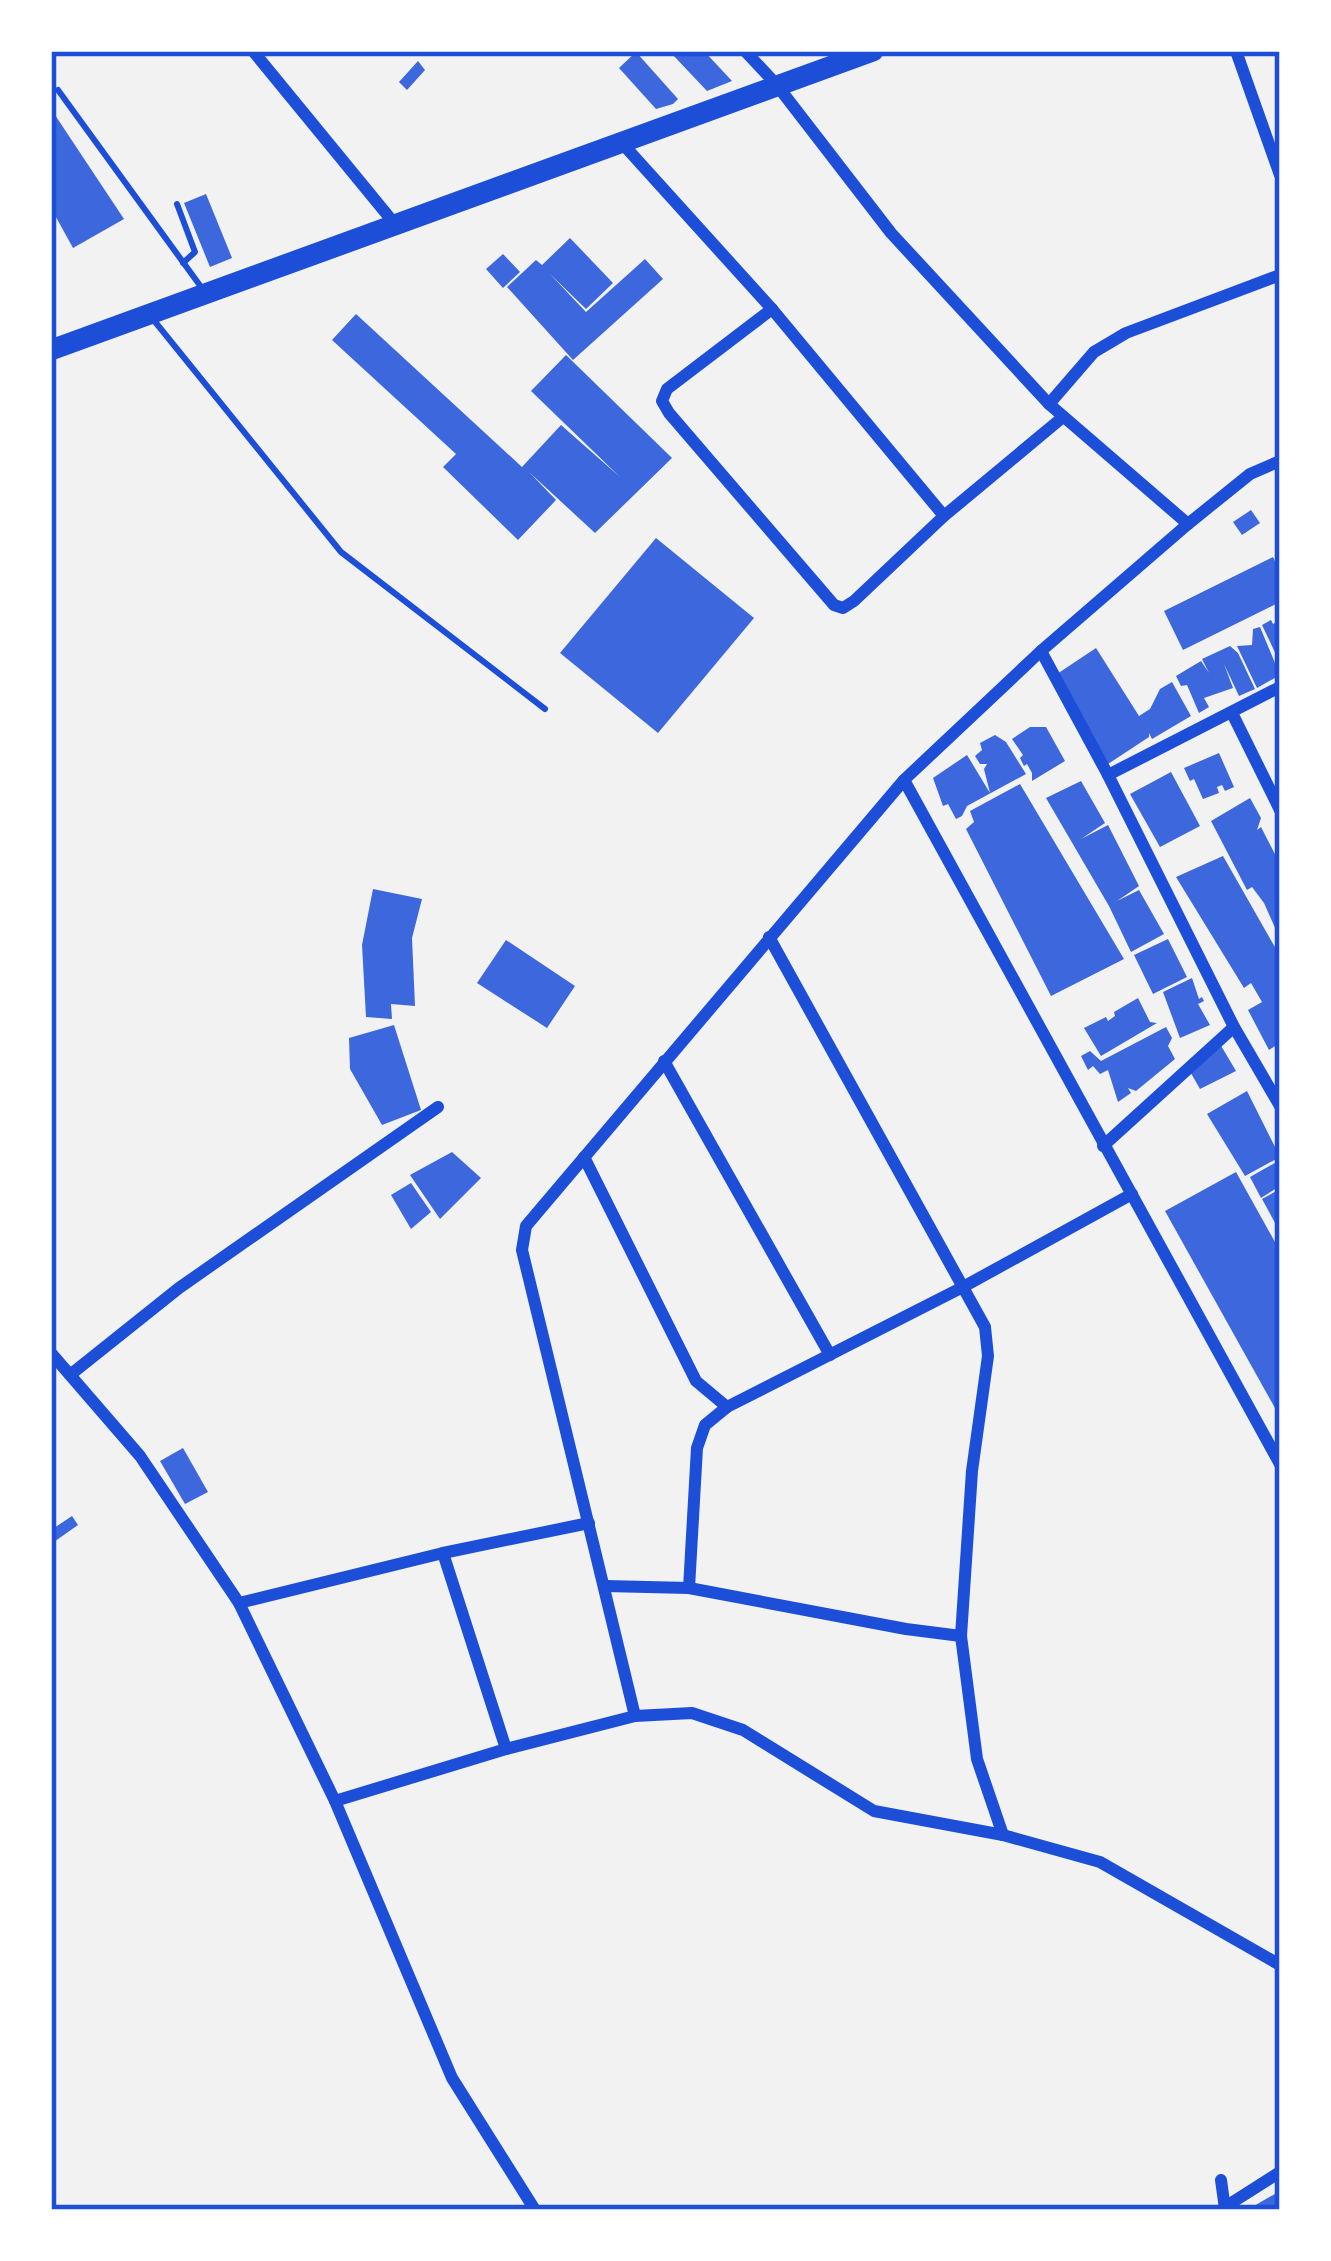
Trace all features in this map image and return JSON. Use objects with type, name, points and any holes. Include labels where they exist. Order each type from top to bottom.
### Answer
[{"type":"main road","points":[[51,350],[873,51]]},
{"type":"street","points":[[253,51],[394,223]]},
{"type":"street","points":[[745,51],[891,233],[1049,404],[1187,524]]},
{"type":"street","points":[[1236,51],[1280,175]]},
{"type":"street","points":[[620,141],[772,309],[944,515]]},
{"type":"street","points":[[1049,404],[1094,352],[1126,333],[1280,275]]},
{"type":"street","points":[[772,309],[667,389],[662,401],[834,604],[843,608],[944,515],[1063,417]]},
{"type":"street","points":[[635,1716],[522,1250],[526,1226],[904,780],[1041,651],[1187,524],[1250,474],[1280,461]]},
{"type":"street","points":[[1041,651],[1234,1027],[1278,1097]]},
{"type":"street","points":[[1108,775],[1280,687]]},
{"type":"street","points":[[1232,713],[1280,810]]},
{"type":"street","points":[[904,780],[1280,1464]]},
{"type":"street","points":[[770,937],[985,1327],[988,1356],[972,1471],[961,1636],[977,1759],[1003,1835]]},
{"type":"street","points":[[1102,1146],[1234,1027]]},
{"type":"street","points":[[664,1061],[830,1355]]},
{"type":"street","points":[[70,1375],[179,1288],[438,1107]]},
{"type":"street","points":[[584,1156],[696,1381],[728,1407]]},
{"type":"street","points":[[689,1588],[698,1448],[705,1425],[728,1407],[1132,1194]]},
{"type":"street","points":[[51,1353],[140,1456],[239,1603],[335,1801],[452,2078],[536,2210]]},
{"type":"street","points":[[239,1603],[589,1523]]},
{"type":"street","points":[[443,1553],[506,1749]]},
{"type":"street","points":[[604,1586],[689,1588],[961,1636]]},
{"type":"street","points":[[335,1801],[635,1716],[692,1713],[743,1730],[874,1811],[1003,1835],[1100,1862],[1280,1965]]},
{"type":"street","points":[[1221,2180],[1225,2208],[1280,2172]]},
{"type":"lane","points":[[58,90],[206,294]]},
{"type":"lane","points":[[177,205],[195,252],[183,262]]},
{"type":"lane","points":[[151,315],[341,552],[545,709]]},
{"type":"building","points":[[704,51],[732,81],[707,91],[672,54]]},
{"type":"building","points":[[636,52],[678,99],[673,104],[656,109],[619,68]]},
{"type":"building","points":[[418,61],[425,70],[407,90],[399,82]]},
{"type":"building","points":[[51,109],[124,219],[73,248],[51,208]]},
{"type":"building","points":[[206,194],[232,258],[210,267],[184,203]]},
{"type":"building","points":[[570,238],[613,283],[586,309],[550,274],[586,312],[645,259],[663,279],[573,360],[507,287],[536,260],[542,265]]},
{"type":"building","points":[[503,254],[520,272],[503,288],[486,269]]},
{"type":"building","points":[[356,314],[522,467],[561,425],[620,477],[531,391],[566,355],[672,458],[595,533],[529,472],[556,500],[518,540],[443,467],[456,454],[332,340]]},
{"type":"building","points":[[1251,510],[1260,523],[1242,535],[1233,522]]},
{"type":"building","points":[[656,538],[754,618],[658,733],[560,653]]},
{"type":"building","points":[[1273,557],[1280,572],[1280,602],[1183,650],[1164,611]]},
{"type":"building","points":[[1271,620],[1273,624],[1280,620],[1280,663],[1262,625]]},
{"type":"building","points":[[1260,627],[1280,675],[1257,688],[1237,646],[1252,645],[1253,629]]},
{"type":"building","points":[[1230,646],[1255,689],[1239,696],[1224,664],[1233,688],[1204,698],[1209,707],[1199,713],[1187,685],[1181,686],[1176,676],[1201,661],[1209,673],[1202,659]]},
{"type":"building","points":[[1096,648],[1139,716],[1150,709],[1160,689],[1172,682],[1191,716],[1152,739],[1149,733],[1108,764],[1054,676]]},
{"type":"building","points":[[1030,727],[1046,727],[1065,761],[1032,781],[1012,739]]},
{"type":"building","points":[[995,735],[1006,742],[1026,774],[967,806],[956,819],[948,804],[943,806],[933,778],[967,755],[990,793],[987,764],[980,764],[975,756],[982,750],[980,743]]},
{"type":"building","points":[[1219,753],[1234,787],[1225,791],[1222,785],[1217,787],[1219,793],[1203,799],[1184,768]]},
{"type":"building","points":[[1171,772],[1200,826],[1160,847],[1130,794]]},
{"type":"building","points":[[1081,781],[1105,823],[1081,839],[1108,825],[1139,886],[1117,901],[1139,890],[1164,934],[1131,952],[1046,798]]},
{"type":"building","points":[[1020,784],[1124,959],[1051,996],[966,829],[974,822],[970,811]]},
{"type":"building","points":[[1250,798],[1261,818],[1257,830],[1261,827],[1280,864],[1280,939],[1264,903],[1252,887],[1247,890],[1211,821]]},
{"type":"building","points":[[1223,856],[1280,956],[1280,1043],[1269,1050],[1248,1010],[1262,1002],[1251,983],[1244,988],[1176,877]]},
{"type":"building","points":[[373,889],[422,899],[412,938],[415,1006],[391,1004],[392,1019],[366,1017],[362,945]]},
{"type":"building","points":[[1168,939],[1187,977],[1153,994],[1134,955]]},
{"type":"building","points":[[506,940],[575,986],[547,1028],[477,983]]},
{"type":"building","points":[[1192,978],[1204,1001],[1198,1004],[1210,1025],[1180,1038],[1163,992]]},
{"type":"building","points":[[1138,998],[1150,1022],[1157,1023],[1101,1056],[1084,1028],[1106,1017],[1108,1021]]},
{"type":"building","points":[[394,1025],[421,1110],[382,1125],[350,1069],[349,1038]]},
{"type":"building","points":[[1166,1027],[1175,1059],[1136,1091],[1128,1088],[1131,1093],[1118,1102],[1108,1070],[1100,1074],[1093,1066],[1088,1070],[1081,1056],[1090,1051],[1101,1061]]},
{"type":"building","points":[[1220,1044],[1236,1071],[1200,1089],[1188,1068]]},
{"type":"building","points":[[1247,1091],[1280,1157],[1245,1176],[1207,1114]]},
{"type":"building","points":[[452,1152],[481,1178],[440,1219],[410,1175]]},
{"type":"building","points":[[1280,1160],[1280,1186],[1261,1198],[1250,1177]]},
{"type":"building","points":[[1236,1172],[1280,1251],[1280,1417],[1165,1211]]},
{"type":"building","points":[[411,1183],[431,1212],[411,1229],[391,1195]]},
{"type":"building","points":[[1280,1189],[1280,1232],[1262,1199]]},
{"type":"building","points":[[183,1448],[208,1492],[185,1504],[160,1461]]},
{"type":"building","points":[[72,1516],[78,1525],[51,1544],[51,1530]]},
{"type":"building","points":[[1280,2191],[1280,2210],[1247,2210]]}]
